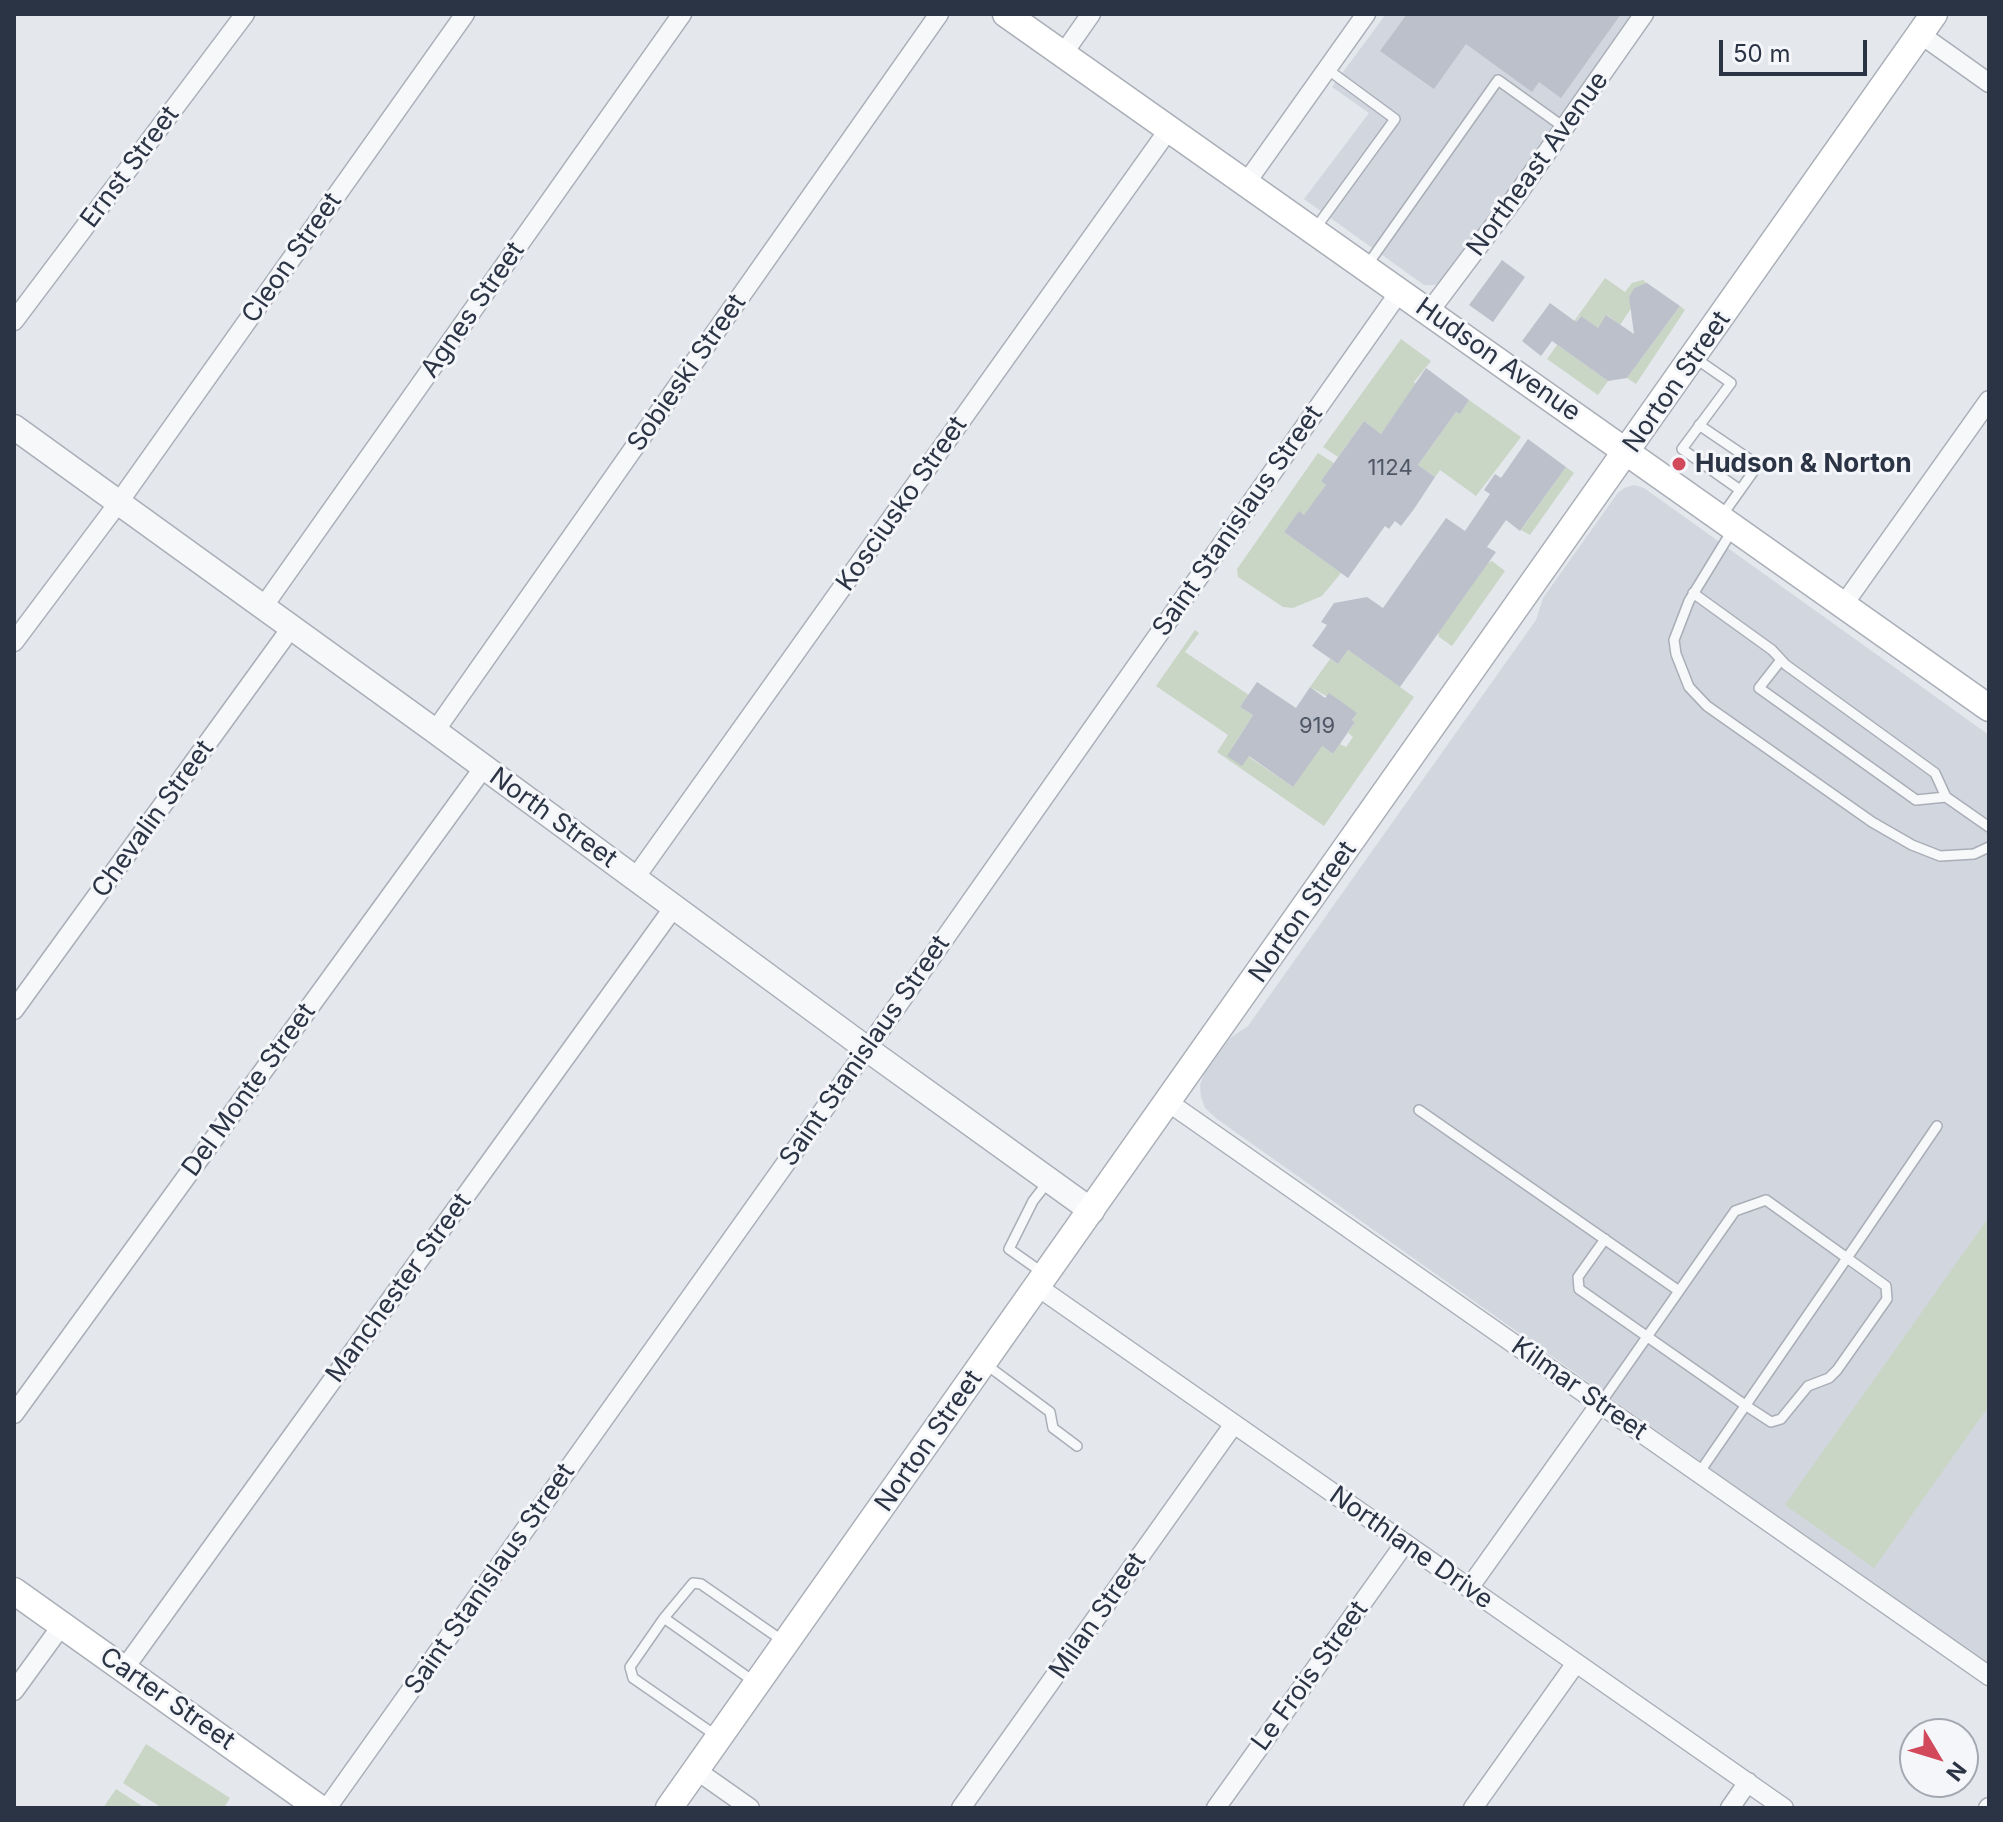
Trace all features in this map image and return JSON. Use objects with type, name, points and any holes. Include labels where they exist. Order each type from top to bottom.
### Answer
[{"type":"main road","name":"Hudson Avenue","points":[[1006,14],[1989,708]]},
{"type":"main road","name":"Norton Street","points":[[669,1808],[1927,24]]},
{"type":"main road","name":"Carter Street","points":[[14,1591],[319,1808]]},
{"type":"street","name":"Ernst Street","points":[[14,321],[245,14]]},
{"type":"street","name":"Cleon Street","points":[[14,642],[119,502],[465,14]]},
{"type":"street","name":"Agnes Street","points":[[263,607],[682,14]]},
{"type":"street","name":"Sobieski Street","points":[[435,731],[939,14]]},
{"type":"street","points":[[1063,54],[1091,14]]},
{"type":"street","points":[[1246,183],[1366,14]]},
{"type":"street","name":"Northeast Avenue","points":[[1429,312],[1565,128],[1644,14]]},
{"type":"street","points":[[1927,24],[1989,83]]},
{"type":"street","name":"Kosciusko Street","points":[[635,878],[1169,129]]},
{"type":"street","name":"Saint Stanislaus Street","points":[[327,1808],[867,1049],[1400,291]]},
{"type":"street","points":[[1844,604],[1989,400]]},
{"type":"street","name":"North Street","points":[[14,427],[1092,1211]]},
{"type":"street","name":"Chevalin Street","points":[[14,1010],[291,628]]},
{"type":"street","name":"Del Monte Street","points":[[14,1414],[484,767]]},
{"type":"street","name":"Manchester Street","points":[[124,1669],[674,907]]},
{"type":"street","name":"Kilmar Street","points":[[1168,1102],[1989,1676]]},
{"type":"street","name":"Northlane Drive","points":[[1042,1281],[1234,1424],[1784,1808]]},
{"type":"street","points":[[1469,1588],[1600,1404]]},
{"type":"street","name":"Milan Street","points":[[961,1808],[1234,1424]]},
{"type":"street","name":"Le Frois Street","points":[[1216,1808],[1405,1543]]},
{"type":"street","points":[[14,1691],[62,1625]]},
{"type":"street","points":[[1473,1808],[1576,1663]]},
{"type":"street","points":[[696,1770],[750,1808]]},
{"type":"street","points":[[1730,1808],[1748,1782]]},
{"type":"lane","points":[[1313,231],[1395,119],[1327,69]]},
{"type":"lane","points":[[1365,268],[1498,80],[1565,128]]},
{"type":"lane","points":[[1694,357],[1731,383],[1682,449],[1740,490]]},
{"type":"lane","points":[[1699,425],[1758,465],[1740,490],[1674,640],[1689,687],[1707,706],[1872,822],[1912,845],[1940,856],[1974,854],[1989,847]]},
{"type":"lane","points":[[1693,593],[1935,773],[1946,797],[1989,827]]},
{"type":"lane","points":[[1781,660],[1759,688],[1916,800],[1946,797]]},
{"type":"lane","points":[[1419,1110],[1679,1291]]},
{"type":"lane","points":[[1699,1473],[1937,1126]]},
{"type":"lane","points":[[1042,1281],[1009,1249],[1033,1201],[1049,1180]]},
{"type":"lane","points":[[1600,1404],[1647,1336],[1735,1211],[1766,1200],[1886,1286],[1887,1299],[1837,1370],[1829,1378],[1808,1386],[1781,1419],[1771,1422],[1745,1405],[1647,1336],[1579,1289],[1578,1277],[1605,1239]]},
{"type":"lane","points":[[984,1363],[1050,1412],[1053,1428],[1077,1446]]},
{"type":"lane","points":[[719,1737],[630,1674],[630,1667],[664,1618],[690,1585],[696,1583],[786,1643]]},
{"type":"lane","points":[[664,1618],[757,1684]]},
{"type":"shaded area","points":[[1386,14],[1635,14],[1443,283],[1434,285],[1424,285],[1304,199],[1369,113],[1332,87]]},
{"type":"shaded area","points":[[1634,485],[1644,488],[1989,735],[1989,1666],[1217,1119],[1205,1108],[1201,1097],[1200,1085],[1204,1074],[1230,1038],[1248,1026],[1536,620],[1543,598],[1617,494]]},
{"type":"green space","points":[[1605,278],[1625,292],[1632,283],[1643,280],[1649,285],[1634,288],[1629,297],[1632,307],[1620,325],[1607,315],[1598,328],[1580,316],[1559,346],[1608,381],[1598,395],[1547,359]]},
{"type":"green space","points":[[1680,306],[1685,310],[1636,384],[1627,378]]},
{"type":"green space","points":[[1401,339],[1431,361],[1381,434],[1364,421],[1338,457],[1323,447]]},
{"type":"green space","points":[[1469,400],[1521,437],[1476,496],[1440,470],[1435,477],[1418,465],[1456,412],[1460,414]]},
{"type":"green space","points":[[1318,453],[1334,463],[1321,481],[1335,491],[1304,515],[1299,512],[1284,532],[1341,573],[1322,596],[1293,608],[1283,607],[1238,577],[1237,569]]},
{"type":"green space","points":[[1566,467],[1574,473],[1530,535],[1521,530]]},
{"type":"green space","points":[[1492,561],[1505,571],[1452,646],[1438,633]]},
{"type":"green space","points":[[1195,630],[1199,633],[1185,652],[1249,695],[1240,707],[1253,715],[1233,746],[1293,787],[1320,745],[1333,754],[1340,744],[1346,747],[1353,737],[1348,733],[1357,713],[1310,687],[1330,659],[1338,664],[1348,650],[1414,697],[1324,826],[1217,752],[1228,735],[1156,686]]},
{"type":"green space","points":[[1987,1220],[1989,1406],[1874,1568],[1785,1505]]},
{"type":"green space","points":[[146,1744],[230,1798],[224,1808],[162,1808],[123,1783]]},
{"type":"green space","points":[[116,1789],[145,1808],[103,1808]]},
{"type":"building","points":[[1407,14],[1621,14],[1561,98],[1539,82],[1532,92],[1466,44],[1434,89],[1380,51]]},
{"type":"building","points":[[1502,260],[1525,277],[1493,322],[1469,305]]},
{"type":"building","points":[[1647,283],[1680,306],[1627,378],[1608,381],[1552,341],[1541,356],[1522,341],[1550,303],[1576,322],[1581,316],[1598,328],[1606,315],[1634,334],[1629,297],[1634,288]]},
{"type":"building","points":[[1426,368],[1469,400],[1460,414],[1456,412],[1418,465],[1435,477],[1414,509],[1401,526],[1395,521],[1389,529],[1385,526],[1348,578],[1284,532],[1299,511],[1304,515],[1326,485],[1321,481],[1364,421],[1381,434]]},
{"type":"building","points":[[1528,439],[1566,467],[1520,531],[1506,520],[1487,547],[1496,552],[1400,687],[1348,650],[1338,664],[1312,646],[1327,625],[1321,622],[1334,603],[1367,597],[1383,608],[1446,518],[1465,531],[1490,494],[1484,490],[1495,474],[1501,478]]},
{"type":"building","points":[[1257,682],[1296,708],[1310,687],[1325,698],[1329,693],[1357,713],[1352,720],[1355,722],[1333,754],[1322,746],[1293,787],[1249,756],[1242,766],[1227,756],[1253,715],[1240,707]]},
{"type":"place","name":"Hudson & Norton","points":[[1679,464]]}]
